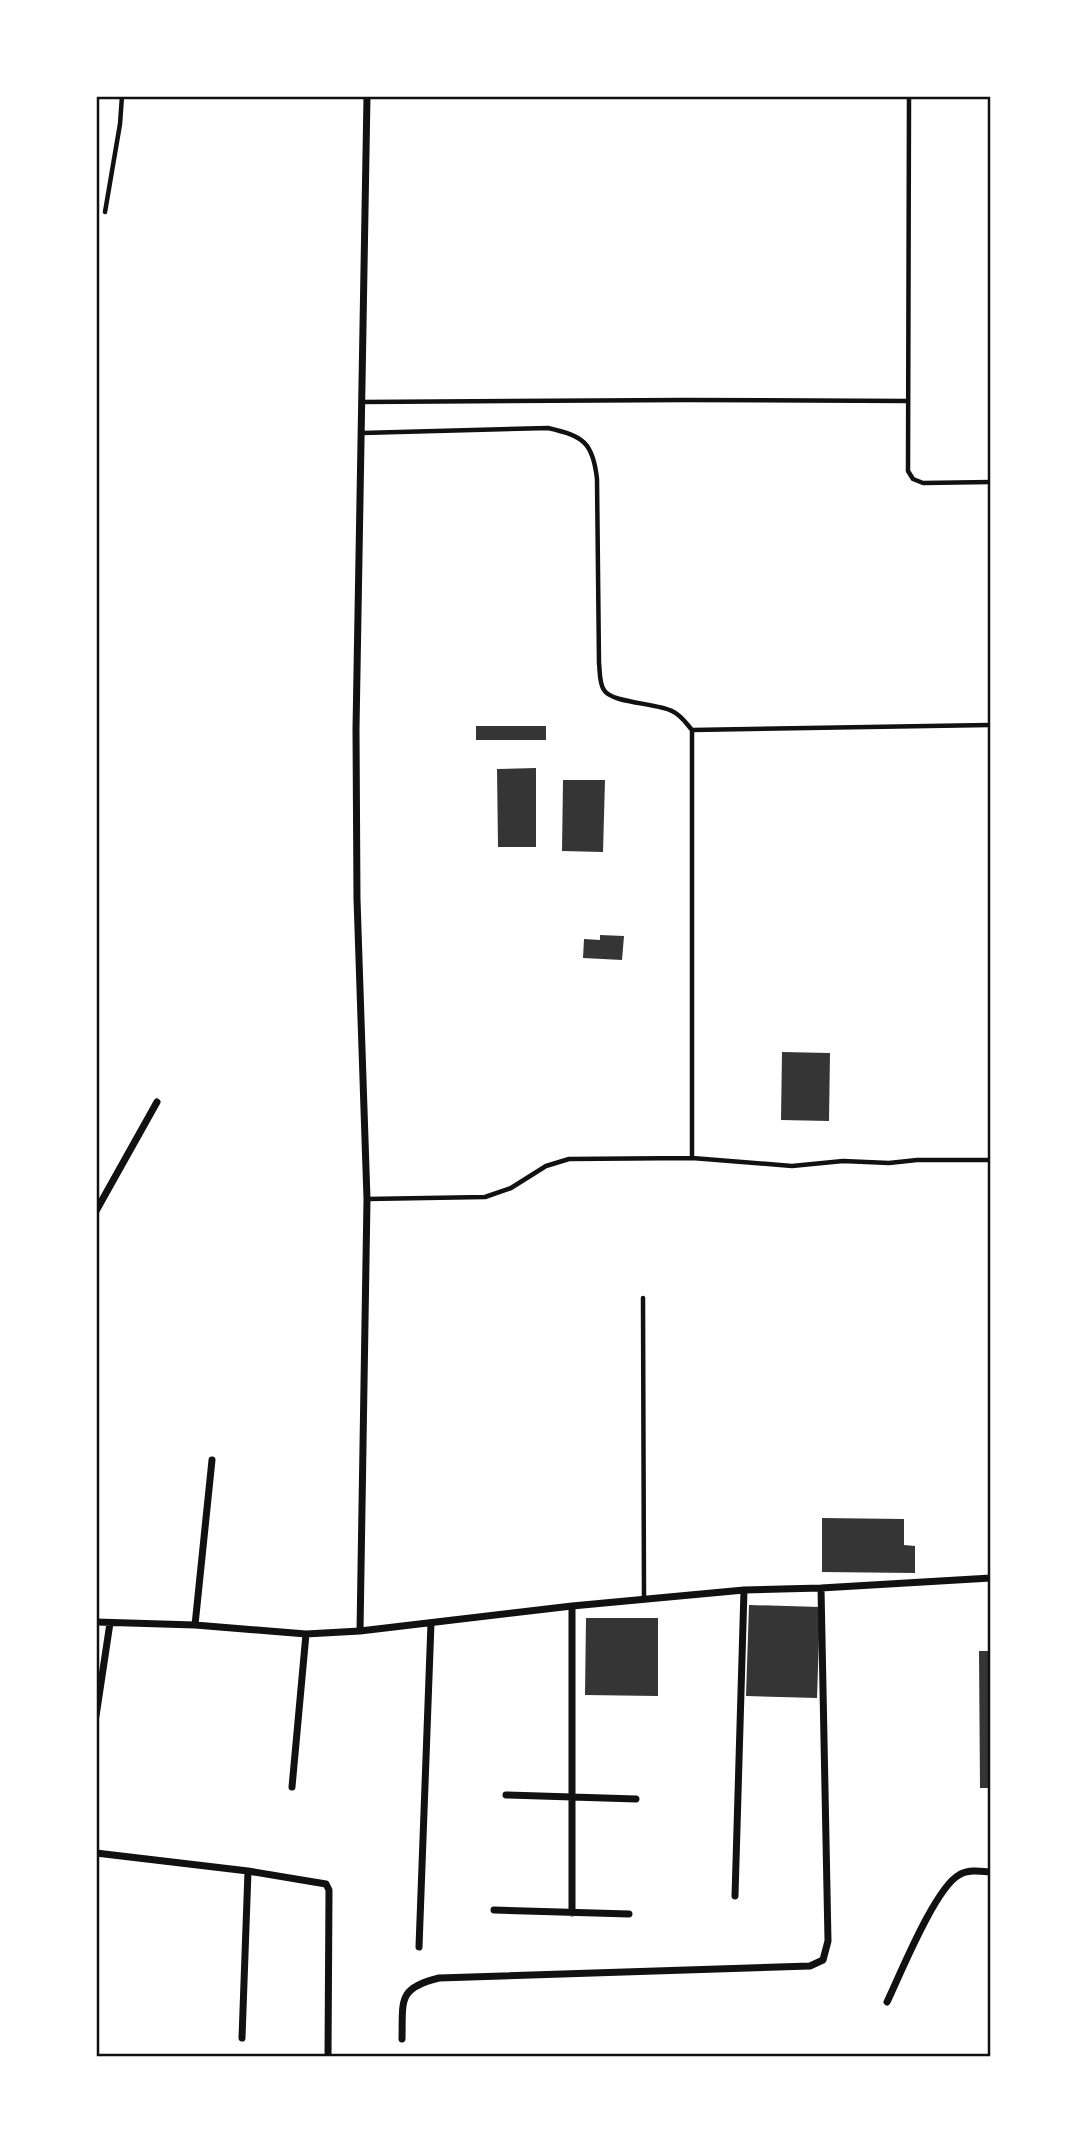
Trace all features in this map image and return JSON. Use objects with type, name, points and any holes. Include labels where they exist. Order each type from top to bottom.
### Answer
[{"type":"street","points":[[360,1631],[367,1199],[357,873],[356,729],[368,96]]},
{"type":"street","points":[[96,1211],[157,1102]]},
{"type":"street","points":[[195,1625],[212,1460]]},
{"type":"street","points":[[96,1622],[195,1625],[306,1634],[360,1631],[572,1606],[744,1590],[991,1578]]},
{"type":"street","points":[[402,2039],[403,2007],[412,1986],[439,1978],[810,1966],[823,1960],[828,1941],[821,1588]]},
{"type":"street","points":[[735,1896],[744,1590]]},
{"type":"street","points":[[572,1606],[572,1913]]},
{"type":"street","points":[[96,1716],[110,1623]]},
{"type":"street","points":[[419,1947],[431,1623]]},
{"type":"street","points":[[292,1787],[306,1634]]},
{"type":"street","points":[[506,1795],[636,1799]]},
{"type":"street","points":[[96,1853],[248,1871],[322,1882],[328,1887],[328,2057]]},
{"type":"street","points":[[887,2002],[932,1909],[948,1883],[959,1874],[972,1870],[991,1872]]},
{"type":"street","points":[[242,2038],[248,1871]]},
{"type":"street","points":[[494,1910],[629,1914]]},
{"type":"lane","points":[[105,212],[122,96]]},
{"type":"lane","points":[[909,96],[908,471],[910,476],[923,483],[991,482]]},
{"type":"lane","points":[[362,402],[908,401]]},
{"type":"lane","points":[[361,433],[548,428],[573,434],[587,445],[595,460],[599,663],[602,688],[616,698],[672,711],[684,719],[692,730],[692,1158]]},
{"type":"lane","points":[[692,730],[989,725]]},
{"type":"lane","points":[[367,1199],[485,1197],[511,1188],[546,1166],[569,1159],[692,1158],[792,1166],[843,1161],[889,1163],[917,1160],[991,1160]]},
{"type":"lane","points":[[643,1298],[644,1599]]},
{"type":"building","points":[[476,726],[546,726],[546,740],[476,740]]},
{"type":"building","points":[[536,768],[536,847],[498,847],[497,769]]},
{"type":"building","points":[[563,780],[605,780],[603,852],[562,851]]},
{"type":"building","points":[[600,935],[624,936],[622,960],[583,958],[584,939],[600,940]]},
{"type":"building","points":[[782,1052],[830,1053],[829,1121],[781,1120]]},
{"type":"building","points":[[822,1518],[904,1519],[904,1545],[915,1546],[915,1573],[822,1572]]},
{"type":"building","points":[[749,1605],[820,1607],[817,1698],[746,1696]]},
{"type":"building","points":[[586,1618],[658,1618],[658,1696],[585,1695]]},
{"type":"building","points":[[979,1651],[991,1651],[991,1788],[980,1788]]}]
